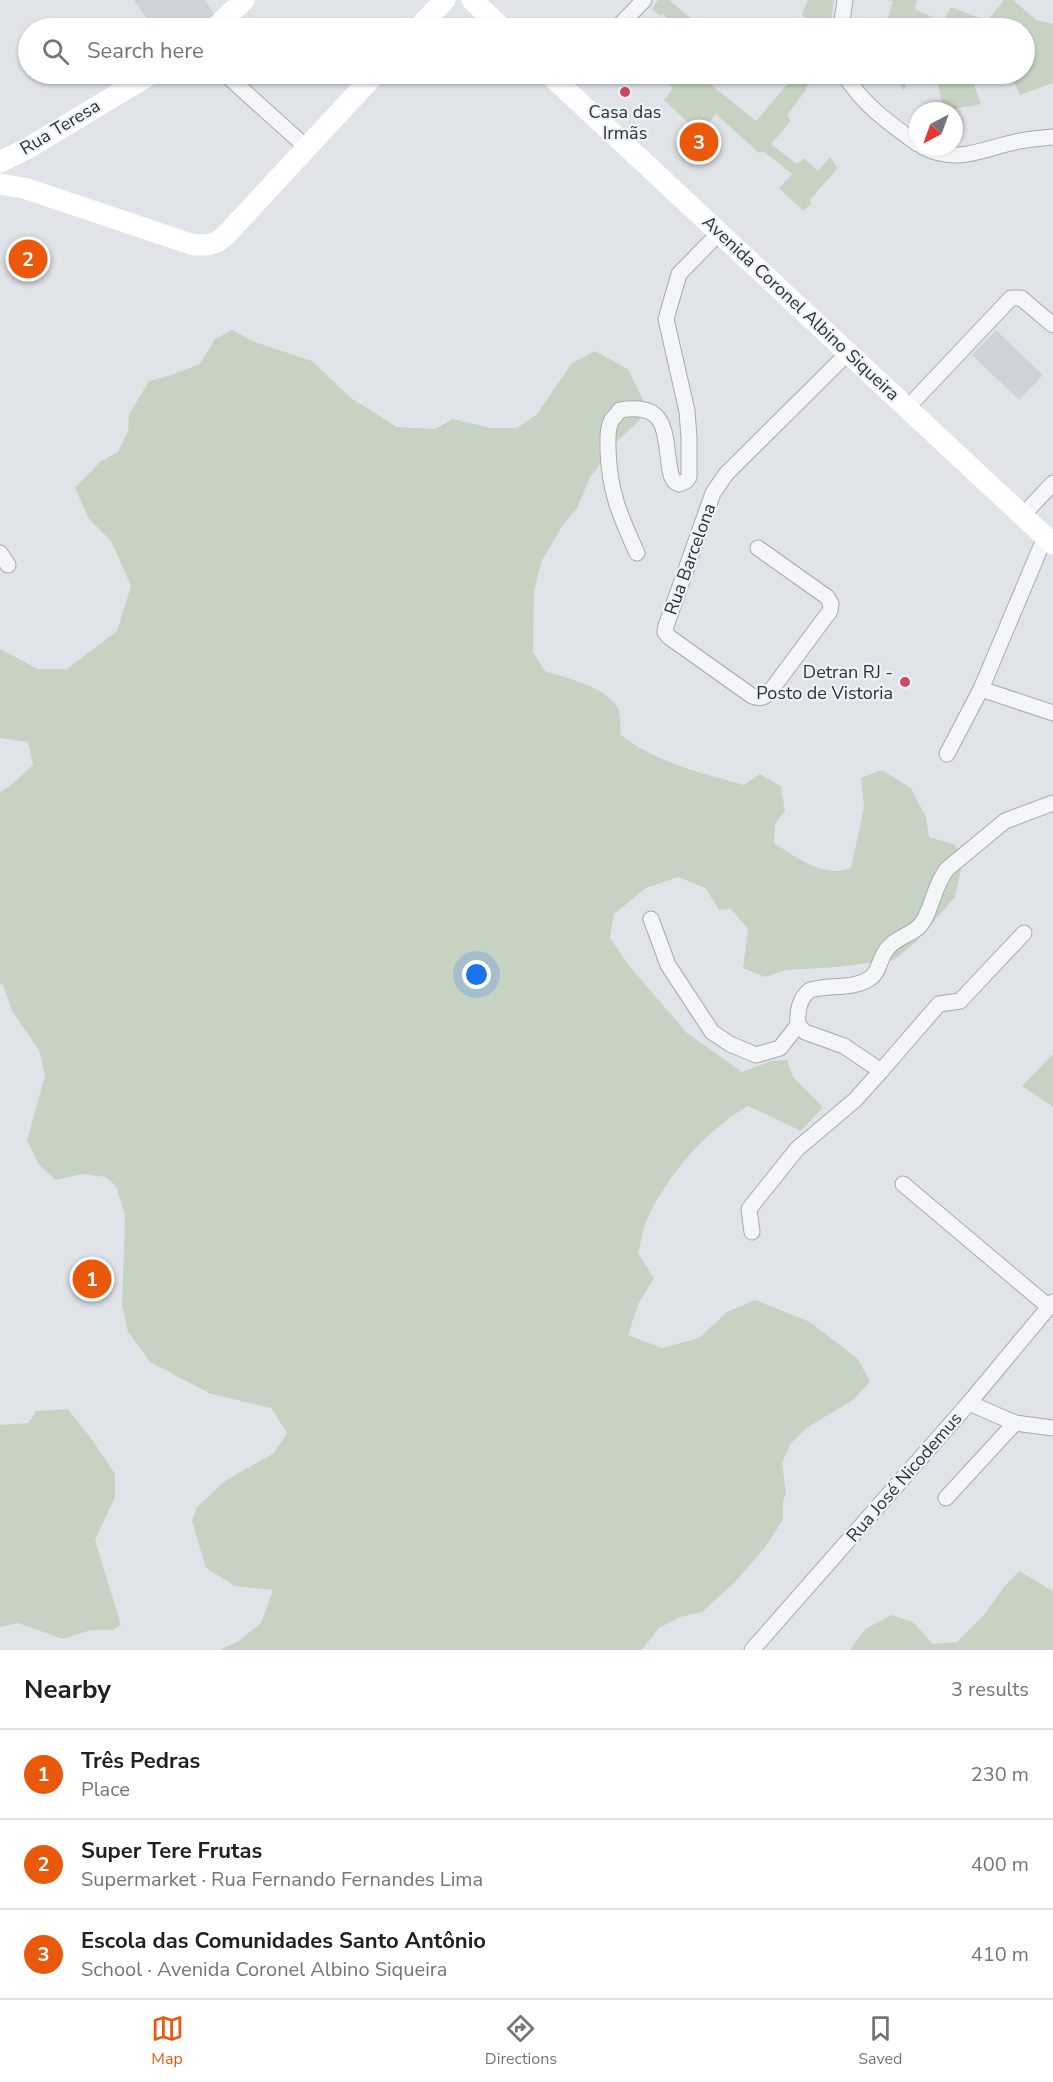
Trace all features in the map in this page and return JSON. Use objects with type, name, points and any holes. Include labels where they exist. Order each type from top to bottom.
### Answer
[{"type":"main road","points":[[225,18],[244,0]]},
{"type":"main road","points":[[428,18],[445,0]]},
{"type":"main road","points":[[472,0],[491,18]]},
{"type":"main road","name":"Rua Teresa","points":[[0,162],[30,147],[134,84]]},
{"type":"main road","points":[[0,184],[24,188],[194,245],[207,245],[225,236],[366,84]]},
{"type":"main road","name":"Avenida Coronel Albino Siqueira","points":[[568,84],[720,232],[1049,541]]},
{"type":"main road","points":[[24,188],[23,167],[30,147]]},
{"type":"street","points":[[627,18],[644,0]]},
{"type":"street","points":[[842,18],[844,0]]},
{"type":"street","points":[[236,84],[306,147]]},
{"type":"street","points":[[850,84],[879,116],[909,138]]},
{"type":"street","points":[[963,156],[1019,141],[1053,137]]},
{"type":"street","points":[[637,553],[620,517],[611,488],[608,468],[608,431],[620,410],[636,407],[650,410],[661,421],[674,481],[680,484],[687,481],[690,438],[687,411],[666,319],[679,274],[720,232]]},
{"type":"street","points":[[908,408],[1011,298],[1021,298],[1053,325]]},
{"type":"street","name":"Rua Barcelona","points":[[758,548],[827,597],[831,604],[830,611],[769,693],[764,698],[758,699],[669,638],[665,632],[666,626],[713,493],[726,474],[848,353]]},
{"type":"street","points":[[1022,516],[1053,483]]},
{"type":"street","points":[[947,754],[981,689],[1049,541]]},
{"type":"street","points":[[981,689],[1053,713]]},
{"type":"street","points":[[881,1071],[844,1046],[805,1032],[798,1025],[797,1014],[802,998],[810,990],[855,985],[870,979],[878,968],[885,951],[895,941],[915,930],[924,921],[940,877],[947,869],[1005,821],[1053,803]]},
{"type":"street","points":[[651,919],[668,965],[712,1032],[730,1044],[756,1055],[780,1048],[798,1025]]},
{"type":"street","points":[[752,1232],[749,1209],[797,1149],[855,1100],[939,1004],[960,1001],[1024,933]]},
{"type":"street","points":[[903,1184],[1051,1305]]},
{"type":"street","name":"Rua José Nicodemus","points":[[752,1650],[969,1403],[1051,1305]]},
{"type":"street","points":[[969,1403],[1016,1423],[1053,1428]]},
{"type":"street","points":[[946,1498],[1016,1423]]},
{"type":"shaded area","points":[[134,0],[205,0],[215,15],[210,18],[146,18]]},
{"type":"shaded area","points":[[996,330],[1043,375],[1019,400],[972,355]]},
{"type":"green space","points":[[658,0],[669,0],[690,18],[667,18],[652,9]]},
{"type":"green space","points":[[808,0],[834,0],[831,18],[805,18],[802,14]]},
{"type":"green space","points":[[885,0],[917,0],[915,9],[934,18],[888,18],[893,1]]},
{"type":"green space","points":[[1004,0],[1013,0],[1034,18],[989,18]]},
{"type":"green space","points":[[951,7],[979,18],[945,18]]},
{"type":"green space","points":[[1035,19],[1053,24],[1053,83],[1020,95],[1015,84],[1035,84]]},
{"type":"green space","points":[[669,84],[710,84],[756,121],[788,84],[809,84],[787,115],[791,121],[771,144],[797,164],[804,158],[818,171],[830,157],[838,168],[809,201],[812,203],[803,211],[779,188],[792,174],[763,151],[759,153],[716,114],[700,134],[664,100],[673,88]]},
{"type":"green space","points":[[938,84],[975,84],[981,104],[963,107],[963,102],[942,102]]},
{"type":"green space","points":[[232,330],[255,342],[312,361],[351,398],[397,427],[435,429],[453,419],[491,428],[517,428],[537,414],[572,363],[595,351],[628,369],[644,402],[639,421],[613,445],[590,478],[577,508],[563,525],[542,560],[534,591],[533,652],[545,671],[575,680],[608,696],[619,711],[621,735],[649,753],[680,766],[744,785],[760,774],[781,786],[785,811],[775,824],[774,843],[811,865],[831,871],[851,868],[864,807],[861,778],[882,770],[911,788],[926,817],[929,837],[953,844],[964,856],[955,897],[917,941],[894,960],[838,967],[786,970],[765,977],[743,968],[748,929],[731,909],[719,910],[705,888],[678,877],[646,888],[614,914],[610,938],[631,968],[687,1033],[742,1072],[771,1061],[787,1060],[793,1077],[823,1107],[801,1131],[748,1106],[716,1128],[688,1156],[665,1188],[645,1226],[638,1253],[654,1278],[639,1302],[628,1335],[662,1348],[699,1338],[727,1312],[755,1300],[810,1322],[858,1359],[870,1382],[853,1400],[808,1427],[791,1443],[782,1463],[786,1493],[783,1502],[783,1520],[764,1549],[733,1584],[702,1612],[680,1617],[659,1628],[642,1650],[220,1650],[239,1641],[261,1623],[273,1590],[235,1586],[206,1568],[192,1521],[197,1507],[225,1481],[274,1453],[287,1433],[271,1408],[211,1394],[150,1362],[128,1332],[122,1305],[125,1216],[116,1186],[106,1177],[82,1174],[56,1180],[39,1165],[27,1140],[45,1076],[39,1050],[12,1011],[3,985],[0,984],[0,792],[9,787],[33,765],[28,742],[0,738],[0,649],[38,669],[67,669],[117,631],[131,586],[111,541],[89,519],[75,488],[100,462],[118,452],[128,431],[129,415],[149,381],[200,364],[215,339]]},
{"type":"green space","points":[[1053,1054],[1053,1107],[1022,1086]]},
{"type":"green space","points":[[68,1409],[115,1474],[115,1497],[95,1540],[121,1625],[113,1630],[91,1630],[63,1639],[18,1623],[0,1627],[0,1425],[29,1423],[36,1411]]},
{"type":"green space","points":[[1019,1571],[1053,1591],[1053,1650],[850,1650],[865,1629],[892,1615],[913,1622],[933,1644],[957,1642],[984,1615]]},
{"type":"place","name":"Casa das Irmãs","points":[[625,92]]},
{"type":"place","name":"Escola das Comunidades Santo Antônio","points":[[699,142]]},
{"type":"place","name":"Super Tere Frutas","points":[[28,259]]},
{"type":"place","name":"Detran RJ - Posto de Vistoria","points":[[905,682]]},
{"type":"place","name":"Três Pedras","points":[[92,1279]]}]
